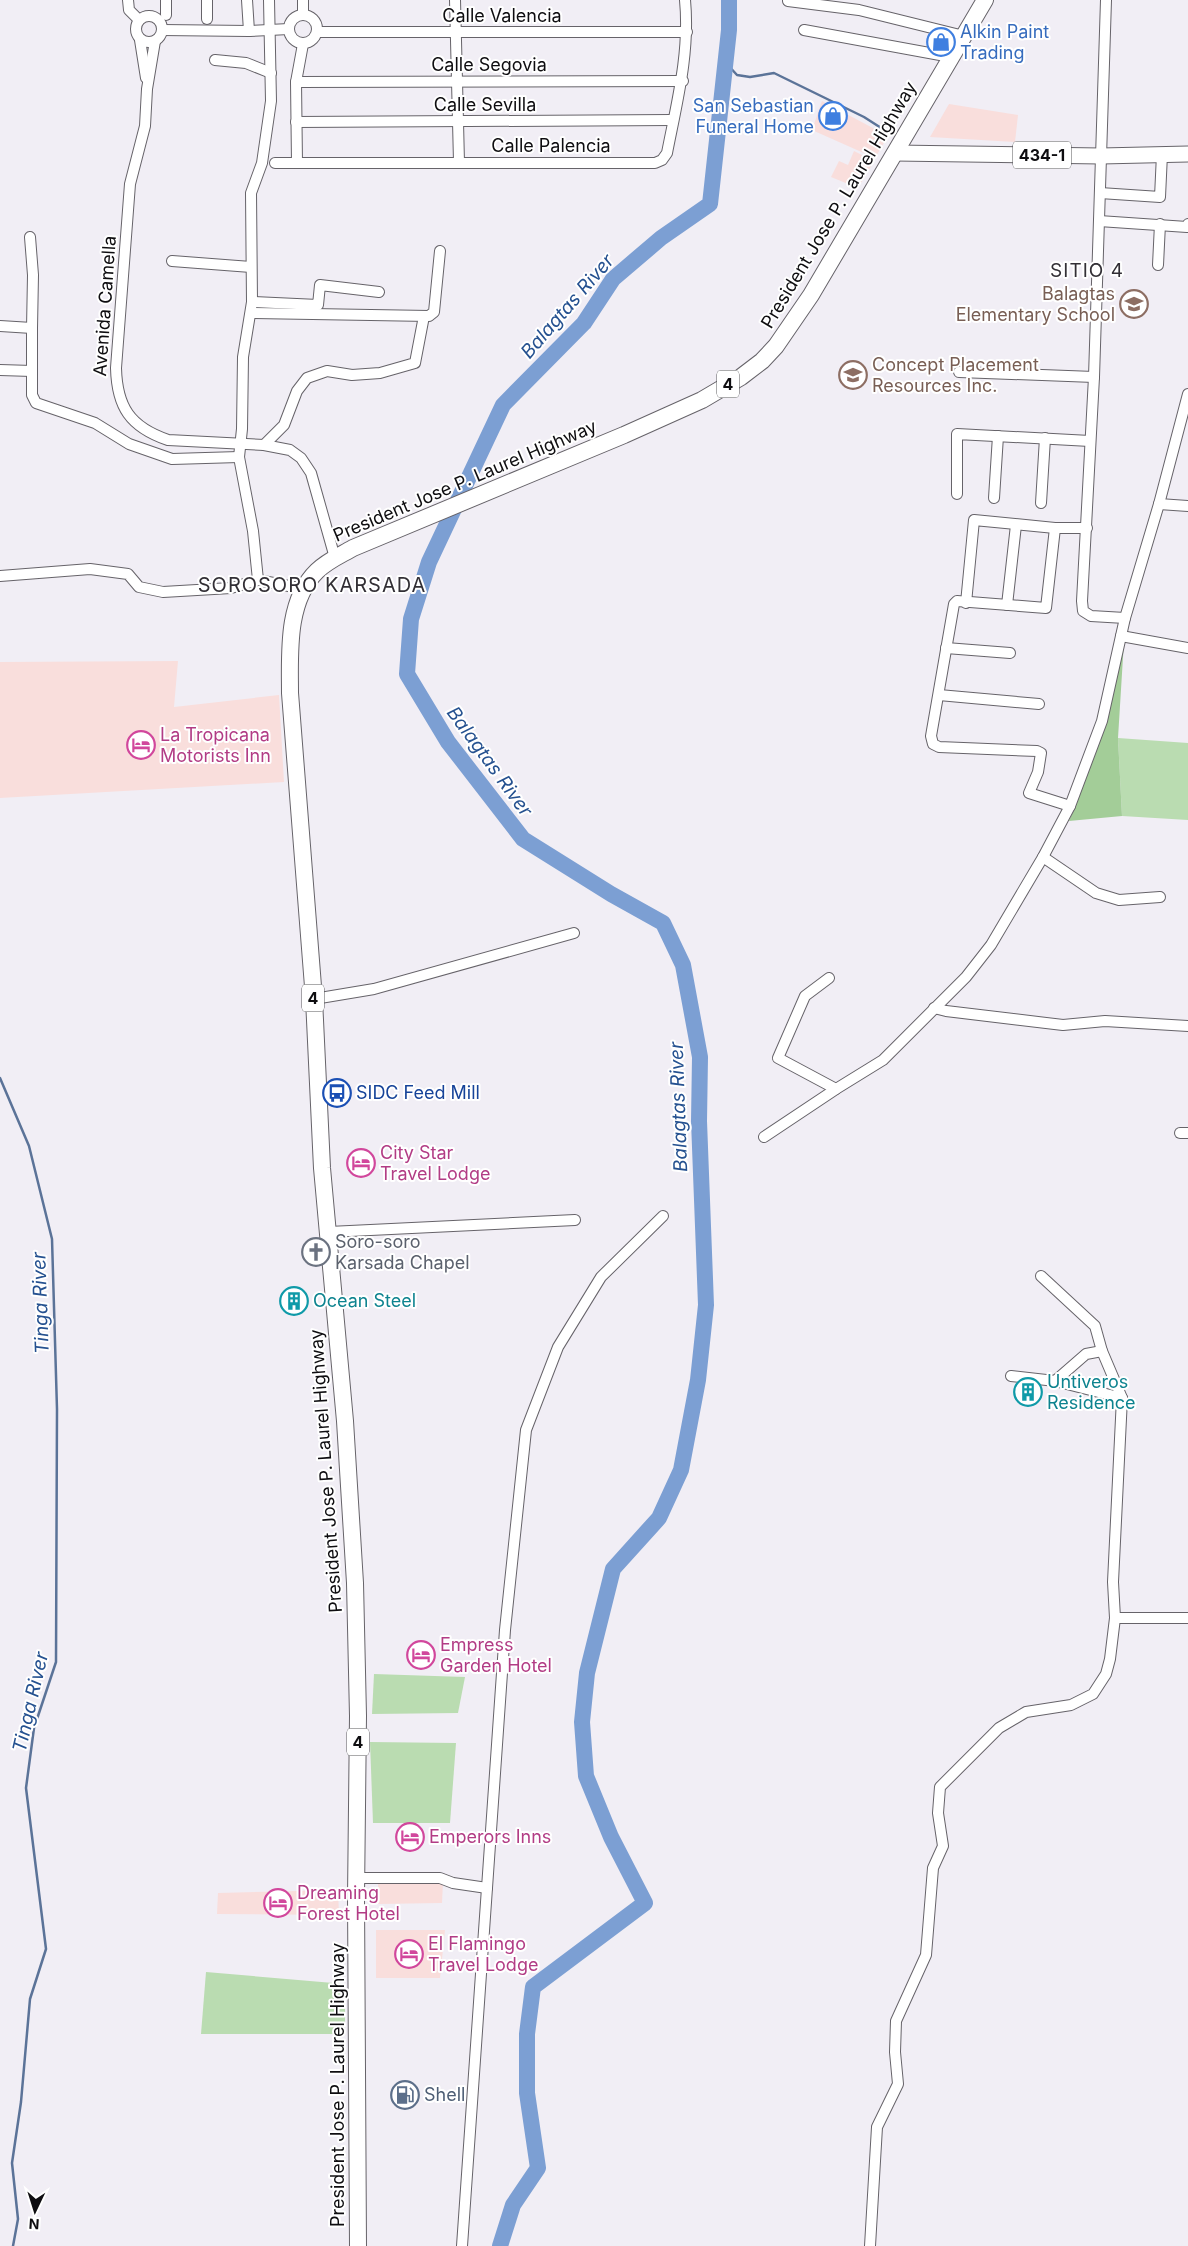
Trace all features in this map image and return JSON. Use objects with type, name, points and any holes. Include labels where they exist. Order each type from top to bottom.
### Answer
[{"type":"highway","name":"President Jose P. Laurel Highway","points":[[358,2246],[356,1878],[358,1716],[355,1574],[346,1430],[322,1168],[314,999],[290,693],[294,622],[297,603],[316,572],[335,558],[442,510],[624,435],[702,400],[741,377],[762,361],[776,346],[798,315],[986,0]]},
{"type":"main road","name":"434-1","points":[[895,153],[1101,156],[1188,154]]},
{"type":"street","points":[[128,0],[130,10],[139,20]]},
{"type":"street","points":[[166,0],[166,15]]},
{"type":"street","points":[[206,0],[207,20]]},
{"type":"street","points":[[247,0],[249,31]]},
{"type":"street","points":[[258,580],[253,531],[239,457],[242,429],[243,357],[252,313],[250,267],[251,193],[262,163],[268,130],[271,73],[270,0]]},
{"type":"street","points":[[303,0],[303,15]]},
{"type":"street","points":[[455,0],[455,32],[459,81],[459,162]]},
{"type":"street","name":"Calle Palencia","points":[[275,164],[459,162],[654,163],[662,160],[667,152],[683,81],[687,32],[685,0]]},
{"type":"street","points":[[788,0],[858,10],[964,36]]},
{"type":"street","points":[[1106,0],[1094,377],[1083,611],[1091,616],[1125,618]]},
{"type":"street","points":[[303,15],[315,21],[317,32],[314,38],[303,44],[293,40],[289,29],[293,19],[303,15]]},
{"type":"street","points":[[143,17],[154,17],[158,20],[162,30],[158,38],[147,43],[140,40],[135,30],[139,20],[143,17]]},
{"type":"street","points":[[162,30],[249,31],[289,29]]},
{"type":"street","points":[[804,30],[951,57]]},
{"type":"street","name":"Calle Valencia","points":[[317,32],[687,32]]},
{"type":"street","name":"Avenida Camella","points":[[140,40],[147,89]]},
{"type":"street","name":"Avenida Camella","points":[[154,41],[144,126],[130,184],[116,368],[117,389],[129,416],[140,428],[153,435],[168,440],[264,445],[290,450],[301,458],[311,473],[335,558]]},
{"type":"street","points":[[297,163],[296,82],[303,44]]},
{"type":"street","points":[[215,60],[246,63],[271,73]]},
{"type":"street","name":"Calle Segovia","points":[[296,82],[683,81]]},
{"type":"street","name":"Calle Sevilla","points":[[296,122],[674,120]]},
{"type":"street","points":[[1100,193],[1160,197],[1162,154]]},
{"type":"street","points":[[1099,221],[1187,226],[1188,224]]},
{"type":"street","points":[[1158,265],[1160,224]]},
{"type":"street","points":[[30,237],[33,275],[32,395],[36,403],[95,423],[129,444],[172,459],[239,457]]},
{"type":"street","points":[[252,313],[429,316],[434,312],[440,250]]},
{"type":"street","points":[[172,261],[250,267]]},
{"type":"street","points":[[252,302],[318,305],[320,285],[379,292]]},
{"type":"street","points":[[264,445],[284,425],[297,391],[307,378],[327,372],[352,375],[380,373],[415,363],[424,316]]},
{"type":"street","points":[[0,326],[32,328]]},
{"type":"street","points":[[0,370],[32,371]]},
{"type":"street","points":[[959,372],[1094,377]]},
{"type":"street","points":[[764,1137],[883,1060],[966,977],[991,945],[1043,857],[1070,806],[1102,721],[1125,618],[1159,504],[1188,394]]},
{"type":"street","points":[[957,494],[957,434],[1090,442]]},
{"type":"street","points":[[994,498],[998,436]]},
{"type":"street","points":[[1041,503],[1045,438]]},
{"type":"street","points":[[1159,504],[1188,506]]},
{"type":"street","points":[[966,603],[974,520],[1055,528],[1086,528]]},
{"type":"street","points":[[1008,605],[1016,525]]},
{"type":"street","points":[[1055,528],[1046,608],[957,601],[954,604],[931,736],[933,744],[939,747],[1036,751],[1042,753],[1042,758],[1028,793],[1070,806]]},
{"type":"street","points":[[0,576],[90,569],[128,574],[139,588],[163,592],[231,588],[258,580],[304,589]]},
{"type":"street","points":[[1121,636],[1188,648]]},
{"type":"street","points":[[946,648],[1010,653]]},
{"type":"street","points":[[939,695],[1039,704]]},
{"type":"street","points":[[1043,857],[1096,893],[1119,900],[1160,897]]},
{"type":"street","points":[[314,999],[374,989],[574,933]]},
{"type":"street","points":[[829,978],[805,996],[778,1058],[836,1089]]},
{"type":"street","points":[[934,1008],[1063,1025],[1106,1021],[1188,1026]]},
{"type":"street","points":[[462,2246],[505,1630],[526,1430],[558,1347],[601,1277],[663,1216]]},
{"type":"street","points":[[329,1232],[575,1220]]},
{"type":"street","points":[[870,2246],[877,2127],[898,2084],[895,2052],[896,2021],[926,1955],[933,1868],[943,1846],[938,1813],[940,1787],[999,1728],[1026,1712],[1071,1705],[1093,1694],[1106,1674],[1115,1618],[1113,1582],[1122,1398],[1102,1351],[1095,1326],[1041,1276]]},
{"type":"street","points":[[1054,1381],[1086,1354],[1102,1351]]},
{"type":"street","points":[[1011,1376],[1054,1381],[1122,1398]]},
{"type":"street","points":[[1115,1618],[1188,1618]]},
{"type":"street","points":[[356,1878],[440,1878],[453,1883],[487,1888]]},
{"type":"shaded area","name":"San Sebastian Funeral Home","points":[[822,101],[888,136],[875,158],[812,130]]},
{"type":"shaded area","points":[[949,104],[1018,115],[1015,142],[930,137]]},
{"type":"shaded area","points":[[854,151],[874,161],[858,188],[831,177],[839,161],[848,165]]},
{"type":"shaded area","name":"La Tropicana Motorists Inn","points":[[178,661],[174,707],[279,695],[284,782],[0,798],[0,662]]},
{"type":"shaded area","points":[[378,1881],[443,1881],[442,1903],[378,1904]]},
{"type":"shaded area","name":"Dreaming Forest Hotel","points":[[338,1890],[339,1915],[217,1914],[218,1893]]},
{"type":"shaded area","name":"El Flamingo Travel Lodge","points":[[376,1930],[445,1930],[440,1978],[376,1978]]},
{"type":"green space","points":[[1124,641],[1118,738],[1122,816],[1069,821],[1087,777],[1101,732]]},
{"type":"green space","points":[[1118,738],[1188,743],[1188,820],[1122,816]]},
{"type":"green space","points":[[374,1674],[465,1677],[458,1713],[372,1714]]},
{"type":"green space","points":[[370,1742],[456,1743],[450,1823],[373,1823]]},
{"type":"green space","points":[[206,1972],[345,1984],[345,2034],[201,2034]]},
{"type":"waterway","name":"Balagtas River","points":[[500,2246],[513,2205],[538,2168],[527,2093],[527,2034],[533,1987],[645,1903],[611,1837],[586,1776],[582,1722],[587,1673],[613,1569],[659,1518],[681,1470],[698,1380],[706,1305],[699,1121],[700,1057],[683,965],[663,923],[611,894],[523,839],[448,742],[407,674],[411,619],[429,562],[503,405],[584,323],[613,279],[661,238],[710,204],[729,30],[729,0]]},
{"type":"waterway","points":[[726,63],[737,75],[750,77],[774,73],[864,117],[889,133]]},
{"type":"waterway","name":"Tinga River","points":[[0,1078],[29,1146],[52,1239],[57,1409],[56,1662],[34,1728],[26,1788],[46,1949],[30,1999],[21,2102],[12,2163],[18,2219],[13,2246]]},
{"type":"place","name":"Alkin Paint Trading","points":[[941,42]]},
{"type":"place","name":"San Sebastian Funeral Home","points":[[833,116]]},
{"type":"place","name":"Balagtas Elementary School","points":[[1134,304]]},
{"type":"place","name":"Concept Placement Resources Inc.","points":[[853,375]]},
{"type":"place","name":"La Tropicana Motorists Inn","points":[[141,745]]},
{"type":"place","name":"SIDC Feed Mill","points":[[337,1093]]},
{"type":"place","name":"City Star Travel Lodge","points":[[361,1163]]},
{"type":"place","name":"Soro-soro Karsada Chapel","points":[[316,1252]]},
{"type":"place","name":"Ocean Steel","points":[[294,1301]]},
{"type":"place","name":"Untiveros Residence","points":[[1028,1392]]},
{"type":"place","name":"Empress Garden Hotel","points":[[421,1655]]},
{"type":"place","name":"Emperors Inns","points":[[410,1837]]},
{"type":"place","name":"Dreaming Forest Hotel","points":[[278,1903]]},
{"type":"place","name":"El Flamingo Travel Lodge","points":[[409,1954]]},
{"type":"place","name":"Shell","points":[[405,2095]]},
{"type":"district","name":"SITIO 4","points":[[1087,270]]},
{"type":"district","name":"SOROSORO KARSADA","points":[[312,585]]}]
